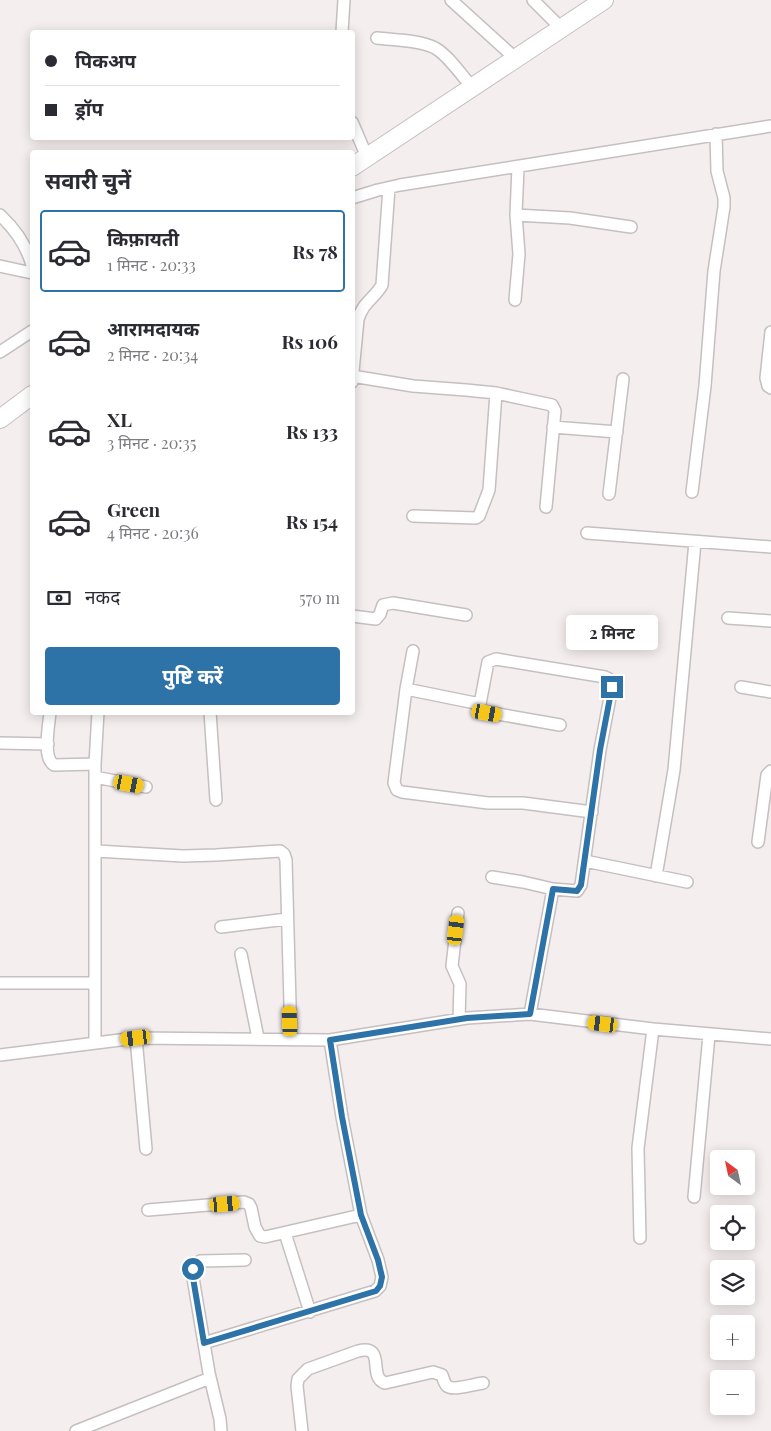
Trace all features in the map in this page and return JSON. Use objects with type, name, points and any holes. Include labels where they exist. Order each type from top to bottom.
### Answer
[{"type":"highway","points":[[355,165],[604,0]]},
{"type":"highway","points":[[0,419],[30,396]]},
{"type":"street","points":[[342,30],[344,0]]},
{"type":"street","points":[[451,0],[515,58]]},
{"type":"street","points":[[533,0],[561,28]]},
{"type":"street","points":[[377,38],[424,44],[434,48],[443,54],[472,87]]},
{"type":"street","points":[[355,197],[389,188],[771,126]]},
{"type":"street","points":[[355,129],[367,158]]},
{"type":"street","points":[[692,492],[705,386],[714,271],[724,208],[724,198],[718,171],[716,134]]},
{"type":"street","points":[[515,300],[519,254],[516,215],[518,167]]},
{"type":"street","points":[[355,353],[358,319],[361,311],[382,285],[389,188]]},
{"type":"street","points":[[0,215],[12,226],[22,240],[30,259]]},
{"type":"street","points":[[516,215],[570,218],[631,228]]},
{"type":"street","points":[[0,266],[30,273]]},
{"type":"street","points":[[0,352],[30,332]]},
{"type":"street","points":[[771,332],[766,378],[768,386],[771,388]]},
{"type":"street","points":[[355,376],[413,386],[496,394],[552,405],[555,411],[546,506]]},
{"type":"street","points":[[609,494],[623,379]]},
{"type":"street","points":[[413,516],[476,518],[479,516],[489,490],[496,394]]},
{"type":"street","points":[[554,427],[617,432]]},
{"type":"street","points":[[587,533],[771,547]]},
{"type":"street","points":[[656,876],[674,770],[694,542]]},
{"type":"street","points":[[355,616],[376,619],[380,614],[383,604],[392,603],[466,615]]},
{"type":"street","points":[[728,618],[771,621]]},
{"type":"street","points":[[413,650],[394,784],[397,790],[488,803],[524,803],[592,812]]},
{"type":"street","points":[[492,877],[553,889],[577,891],[581,885],[612,687],[609,679],[492,659],[488,662],[480,704],[481,711],[560,725]]},
{"type":"street","points":[[741,687],[771,692]]},
{"type":"street","points":[[406,689],[480,704]]},
{"type":"street","points":[[50,715],[47,756],[50,763],[54,765],[95,764]]},
{"type":"street","points":[[95,1043],[95,764],[98,715]]},
{"type":"street","points":[[210,715],[216,800]]},
{"type":"street","points":[[0,743],[48,744]]},
{"type":"street","points":[[758,842],[767,775],[771,771]]},
{"type":"street","points":[[95,777],[146,787]]},
{"type":"street","points":[[96,851],[183,856],[280,851],[284,854],[286,860],[291,1039]]},
{"type":"street","points":[[585,861],[687,882]]},
{"type":"street","points":[[530,1014],[553,889]]},
{"type":"street","points":[[458,913],[452,966],[460,984],[459,1019]]},
{"type":"street","points":[[221,927],[287,919]]},
{"type":"street","points":[[241,954],[258,1038]]},
{"type":"street","points":[[0,983],[94,983]]},
{"type":"street","points":[[0,1055],[136,1038],[330,1040],[459,1019],[530,1014],[709,1035],[771,1039]]},
{"type":"street","points":[[640,1238],[638,1148],[653,1029]]},
{"type":"street","points":[[694,1198],[709,1035]]},
{"type":"street","points":[[136,1038],[146,1149]]},
{"type":"street","points":[[204,1343],[376,1291],[380,1286],[382,1277],[378,1260],[361,1215],[342,1117],[330,1040]]},
{"type":"street","points":[[148,1210],[244,1202],[251,1208],[255,1227],[260,1236],[265,1237],[361,1215]]},
{"type":"street","points":[[285,1233],[310,1312]]},
{"type":"street","points":[[221,1431],[210,1378],[193,1269],[200,1261],[245,1260]]},
{"type":"street","points":[[302,1431],[297,1386],[298,1379],[308,1369],[358,1351],[366,1349],[375,1356],[378,1377],[381,1382],[385,1383],[434,1372],[442,1374],[449,1388],[483,1383]]},
{"type":"street","points":[[76,1431],[210,1378]]},
{"type":"route","points":[[193,1269],[204,1343],[376,1291],[380,1286],[382,1277],[378,1260],[361,1215],[342,1117],[330,1040],[467,1018],[530,1014],[553,889],[573,892],[580,889],[600,750],[612,687]]}]
